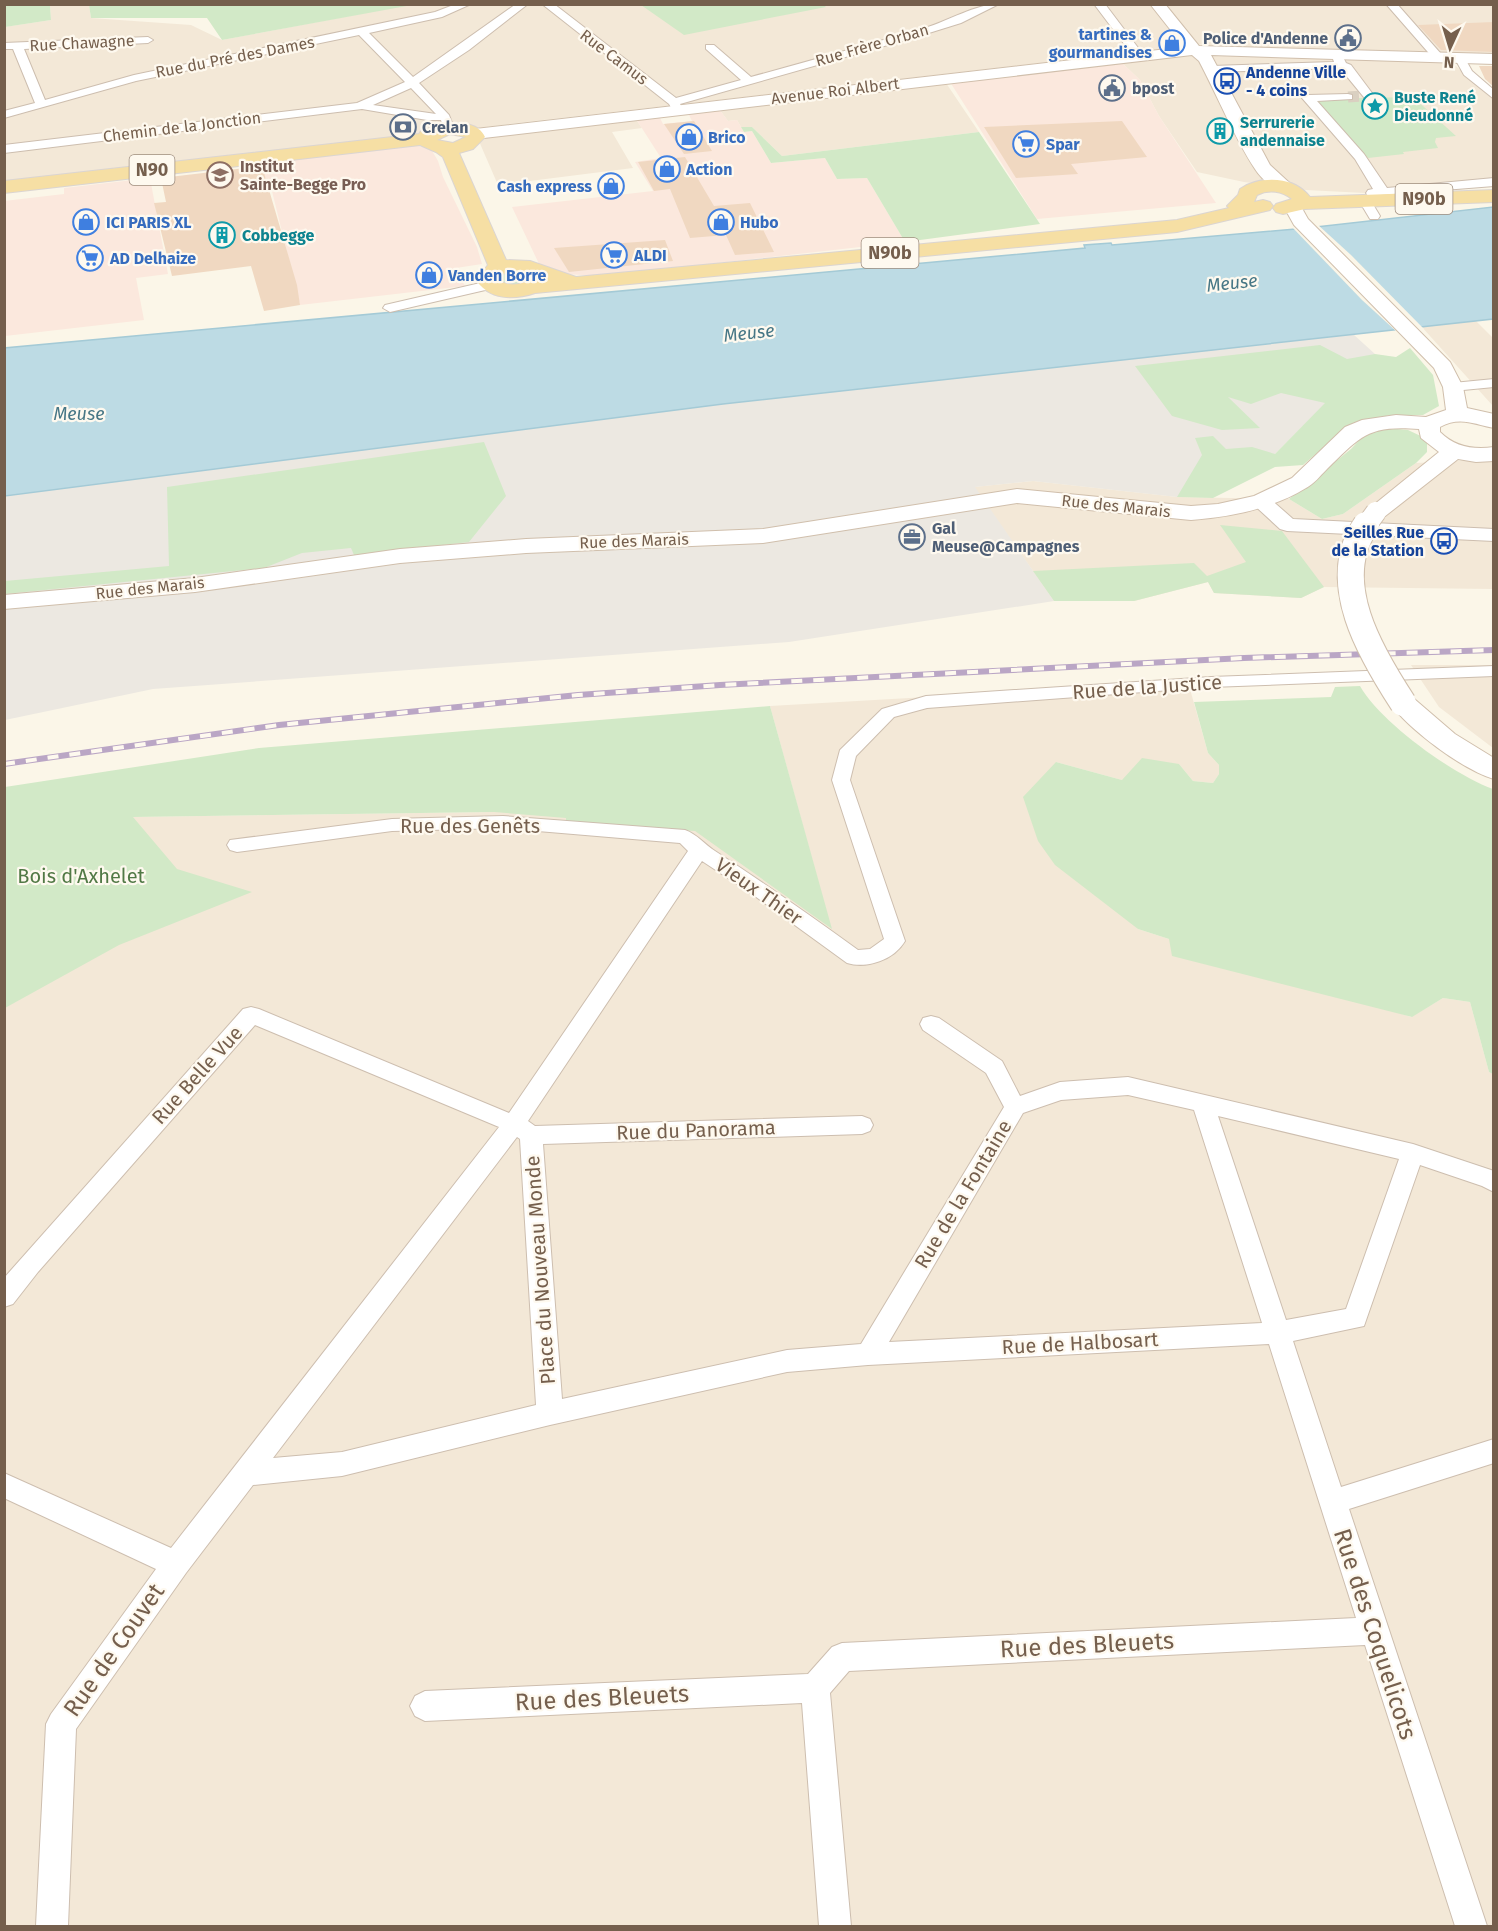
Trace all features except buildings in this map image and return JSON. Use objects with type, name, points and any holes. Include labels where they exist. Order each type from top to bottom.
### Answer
[{"type":"main road","points":[[1156,4],[1195,50],[1206,59],[1281,201]]},
{"type":"main road","name":"Avenue Roi Albert","points":[[470,140],[675,105],[1195,50]]},
{"type":"main road","name":"N90","points":[[1195,50],[1339,59],[1494,58]]},
{"type":"main road","name":"N90","points":[[4,187],[470,140],[464,129],[446,123],[433,132],[435,143]]},
{"type":"main road","points":[[470,140],[465,154],[501,272],[504,290],[539,281],[531,266],[501,272]]},
{"type":"main road","points":[[435,143],[451,155],[501,272]]},
{"type":"main road","points":[[1263,168],[1262,180],[1281,201],[1443,366],[1454,387],[1457,414]]},
{"type":"main road","name":"N90b","points":[[539,281],[588,281],[1202,221],[1281,201],[1494,196]]},
{"type":"main road","points":[[1493,455],[1473,455],[1454,451],[1438,443],[1429,433],[1430,424],[1440,417],[1457,414],[1473,415],[1494,422]]},
{"type":"main road","name":"Rue des Marais","points":[[4,602],[195,585],[400,556],[525,546],[763,536],[1017,496],[1191,513],[1218,511],[1261,501],[1300,483],[1353,432],[1370,424],[1396,421],[1430,424]]},
{"type":"main road","points":[[1454,451],[1376,512],[1358,539],[1351,564],[1352,592],[1380,669],[1403,703],[1436,734],[1464,754],[1494,770]]},
{"type":"street","name":"Rue du Pré des Dames","points":[[4,115],[134,78],[438,15],[466,4]]},
{"type":"street","name":"Chemin de la Jonction","points":[[4,149],[359,106],[383,99],[413,82],[523,4]]},
{"type":"street","name":"Rue Camus","points":[[548,6],[562,4]]},
{"type":"street","name":"Rue Frère Orban","points":[[675,105],[748,80],[957,21],[994,4]]},
{"type":"street","points":[[1099,4],[1138,55]]},
{"type":"street","points":[[1391,4],[1438,57]]},
{"type":"street","name":"Rue Camus","points":[[548,6],[675,105]]},
{"type":"street","points":[[361,31],[393,66],[413,82],[446,123]]},
{"type":"street","name":"Rue Chawagne","points":[[11,46],[148,40]]},
{"type":"street","name":"Rue Chawagne","points":[[11,46],[32,77],[41,104]]},
{"type":"street","points":[[711,47],[748,80]]},
{"type":"street","points":[[1459,57],[1467,73],[1491,92]]},
{"type":"street","points":[[1212,69],[1339,59],[1368,97]]},
{"type":"street","points":[[1348,97],[1308,98],[1360,157],[1377,186],[1384,192]]},
{"type":"street","name":"Chemin de la Jonction","points":[[359,106],[427,117],[446,123]]},
{"type":"street","points":[[1374,216],[1362,200],[1384,192],[1494,182]]},
{"type":"street","points":[[390,308],[501,272]]},
{"type":"street","points":[[1454,387],[1494,383]]},
{"type":"street","points":[[1261,501],[1287,525],[1494,535]]},
{"type":"street","name":"Rue de la Justice","points":[[842,780],[847,754],[888,713],[926,702],[1211,682],[1494,671]]},
{"type":"street","name":"Vieux Thier","points":[[522,1129],[699,850],[854,958],[875,956],[895,941],[842,780]]},
{"type":"street","name":"Rue des Genêts","points":[[237,846],[392,825],[503,822],[686,837],[699,850]]},
{"type":"street","name":"Rue Belle Vue","points":[[4,1297],[29,1264],[251,1015],[522,1129]]},
{"type":"street","points":[[931,1024],[994,1067],[1015,1107]]},
{"type":"street","name":"Rue de la Fontaine","points":[[868,1354],[1015,1107],[1060,1091],[1128,1086],[1413,1153]]},
{"type":"street","points":[[1203,1104],[1332,1502]]},
{"type":"street","name":"Rue du Panorama","points":[[522,1129],[862,1125]]},
{"type":"street","name":"Place du Nouveau Monde","points":[[247,1473],[342,1464],[550,1413],[522,1129]]},
{"type":"street","name":"Place du Nouveau Monde","points":[[247,1473],[522,1129]]},
{"type":"street","points":[[1413,1153],[1492,1181]]},
{"type":"street","name":"Rue de Halbosart","points":[[550,1413],[787,1361],[868,1354],[1277,1334],[1355,1317],[1413,1153]]},
{"type":"street","name":"Rue des Coquelicots","points":[[1471,1926],[1332,1502],[1494,1450]]},
{"type":"street","name":"Rue de Couvet","points":[[52,1926],[62,1724],[176,1564],[247,1473]]},
{"type":"street","points":[[4,1485],[176,1564]]},
{"type":"street","name":"Rue des Bleuets","points":[[425,1706],[815,1688],[842,1657],[1373,1631]]},
{"type":"street","points":[[815,1688],[835,1926]]},
{"type":"shaded area","points":[[50,4],[89,5],[91,18],[191,25],[222,40],[412,4],[1493,4],[1494,55],[1183,44],[1178,47],[5,182],[4,27],[51,20]]},
{"type":"shaded area","points":[[1229,54],[1450,61],[1493,98],[1493,186],[1404,195],[1306,190],[1244,182],[1197,172],[1159,116],[1140,80],[1119,60]]},
{"type":"shaded area","points":[[1119,60],[1140,80],[1159,116],[1216,203],[1037,219],[950,82]]},
{"type":"shaded area","points":[[946,83],[979,132],[782,156],[752,127],[741,127],[737,120],[728,121],[719,109]]},
{"type":"shaded area","points":[[719,109],[728,121],[737,120],[744,132],[752,131],[771,163],[825,158],[837,179],[867,178],[905,242],[602,276],[563,274],[540,266],[512,207],[653,191],[635,162],[661,158],[636,119],[659,116],[663,124],[692,121],[688,113]]},
{"type":"shaded area","points":[[635,118],[642,128],[612,132],[633,168],[498,185],[478,139]]},
{"type":"shaded area","points":[[413,145],[431,149],[438,161],[443,177],[477,247],[482,264],[456,268],[465,286],[300,305],[271,187],[255,160]]},
{"type":"shaded area","points":[[150,178],[168,274],[136,278],[144,320],[5,336],[4,201],[64,194],[64,188]]},
{"type":"shaded area","points":[[1476,321],[1493,338],[1493,406],[1421,326]]},
{"type":"shaded area","points":[[1353,334],[1375,354],[1275,454],[1177,497],[1033,481],[975,487],[1054,601],[789,642],[153,689],[5,720],[4,496],[723,404]]},
{"type":"shaded area","points":[[1493,459],[1493,589],[1324,587],[1301,598],[1214,593],[1208,582],[1134,601],[1054,601],[974,487],[1033,481],[1177,497],[1289,499],[1322,519],[1343,514],[1416,463]]},
{"type":"shaded area","points":[[1411,665],[1493,665],[1493,748],[1439,707]]},
{"type":"shaded area","points":[[1188,682],[1208,753],[1219,765],[1219,774],[1213,783],[1193,781],[1179,764],[1122,780],[1056,762],[1138,929],[1411,1017],[1443,998],[1470,1002],[1489,1072],[1494,1074],[1493,1926],[5,1926],[5,965],[133,817],[494,812],[640,783],[831,928],[770,706]]},
{"type":"green space","points":[[89,4],[412,5],[222,40],[207,18],[91,18]]},
{"type":"green space","points":[[822,4],[826,7],[684,35],[641,5]]},
{"type":"green space","points":[[4,5],[50,5],[51,20],[5,27]]},
{"type":"green space","points":[[1413,97],[1456,136],[1436,138],[1438,148],[1368,158],[1314,99]]},
{"type":"green space","points":[[741,127],[752,127],[782,156],[979,132],[1040,224],[905,242],[867,178],[837,179],[825,158],[771,163],[752,131],[744,132]]},
{"type":"green space","points":[[522,270],[534,276],[532,280],[514,285],[497,279],[498,275],[504,271]]},
{"type":"green space","points":[[1320,345],[1347,359],[1375,354],[1396,357],[1410,348],[1433,375],[1439,406],[1423,415],[1390,415],[1348,426],[1303,465],[1275,467],[1213,498],[1177,497],[1202,455],[1195,438],[1213,436],[1226,449],[1252,447],[1275,454],[1325,403],[1281,393],[1251,404],[1228,397],[1260,428],[1222,430],[1172,416],[1135,366]]},
{"type":"green space","points":[[1387,428],[1408,430],[1427,439],[1427,452],[1416,463],[1343,514],[1322,519],[1289,499],[1351,449],[1366,433]]},
{"type":"green space","points":[[484,442],[506,496],[469,542],[354,555],[351,548],[302,553],[264,568],[5,594],[5,581],[169,566],[167,487]]},
{"type":"green space","points":[[1220,525],[1282,531],[1324,587],[1301,598],[1214,593],[1208,582],[1134,601],[1054,601],[1033,571],[1194,563],[1207,576],[1246,562]]},
{"type":"green space","points":[[1360,686],[1384,716],[1420,746],[1459,772],[1493,789],[1493,1074],[1489,1072],[1470,1002],[1443,998],[1412,1017],[1172,956],[1169,939],[1138,929],[1055,865],[1038,841],[1023,797],[1056,762],[1122,780],[1142,758],[1179,764],[1193,781],[1213,783],[1219,774],[1219,765],[1208,753],[1194,702],[1331,697],[1335,687]]},
{"type":"green space","name":"Bois d'Axhelet","points":[[770,706],[832,929],[695,831],[566,823],[566,818],[494,812],[133,817],[177,869],[252,892],[119,945],[5,1008],[5,787],[259,748]]},
{"type":"water","name":"Meuse","points":[[1493,207],[1493,319],[723,404],[5,496],[4,348],[1085,248],[1084,245],[1111,243],[1112,245],[1307,228]]},
{"type":"pier","points":[[1317,224],[1424,329],[1397,332],[1362,300],[1292,227]]},
{"type":"tunnel","points":[[1348,97],[1365,96]]},
{"type":"railway","points":[[4,764],[279,725],[578,695],[720,685],[1244,658],[1494,650]]},
{"type":"place","name":"Police d'Andenne","points":[[1348,38]]},
{"type":"place","name":"tartines & gourmandises","points":[[1172,43]]},
{"type":"place","name":"Andenne Ville - 4 coins","points":[[1227,81]]},
{"type":"place","name":"bpost","points":[[1112,88]]},
{"type":"place","name":"Buste René Dieudonné","points":[[1375,106]]},
{"type":"place","name":"Crelan","points":[[403,127]]},
{"type":"place","name":"Serrurerie andennaise","points":[[1220,131]]},
{"type":"place","name":"Brico","points":[[689,137]]},
{"type":"place","name":"Spar","points":[[1026,144]]},
{"type":"place","name":"Action","points":[[667,169]]},
{"type":"place","name":"Institut Sainte-Begge Pro","points":[[220,175]]},
{"type":"place","name":"Cash express","points":[[611,186]]},
{"type":"place","name":"ICI PARIS XL","points":[[86,222]]},
{"type":"place","name":"Hubo","points":[[721,222]]},
{"type":"place","name":"Cobbegge","points":[[222,235]]},
{"type":"place","name":"ALDI","points":[[614,255]]},
{"type":"place","name":"AD Delhaize","points":[[90,258]]},
{"type":"place","name":"Vanden Borre","points":[[429,275]]},
{"type":"place","name":"Gal Meuse@Campagnes","points":[[912,537]]},
{"type":"place","name":"Seilles Rue de la Station","points":[[1444,541]]}]
